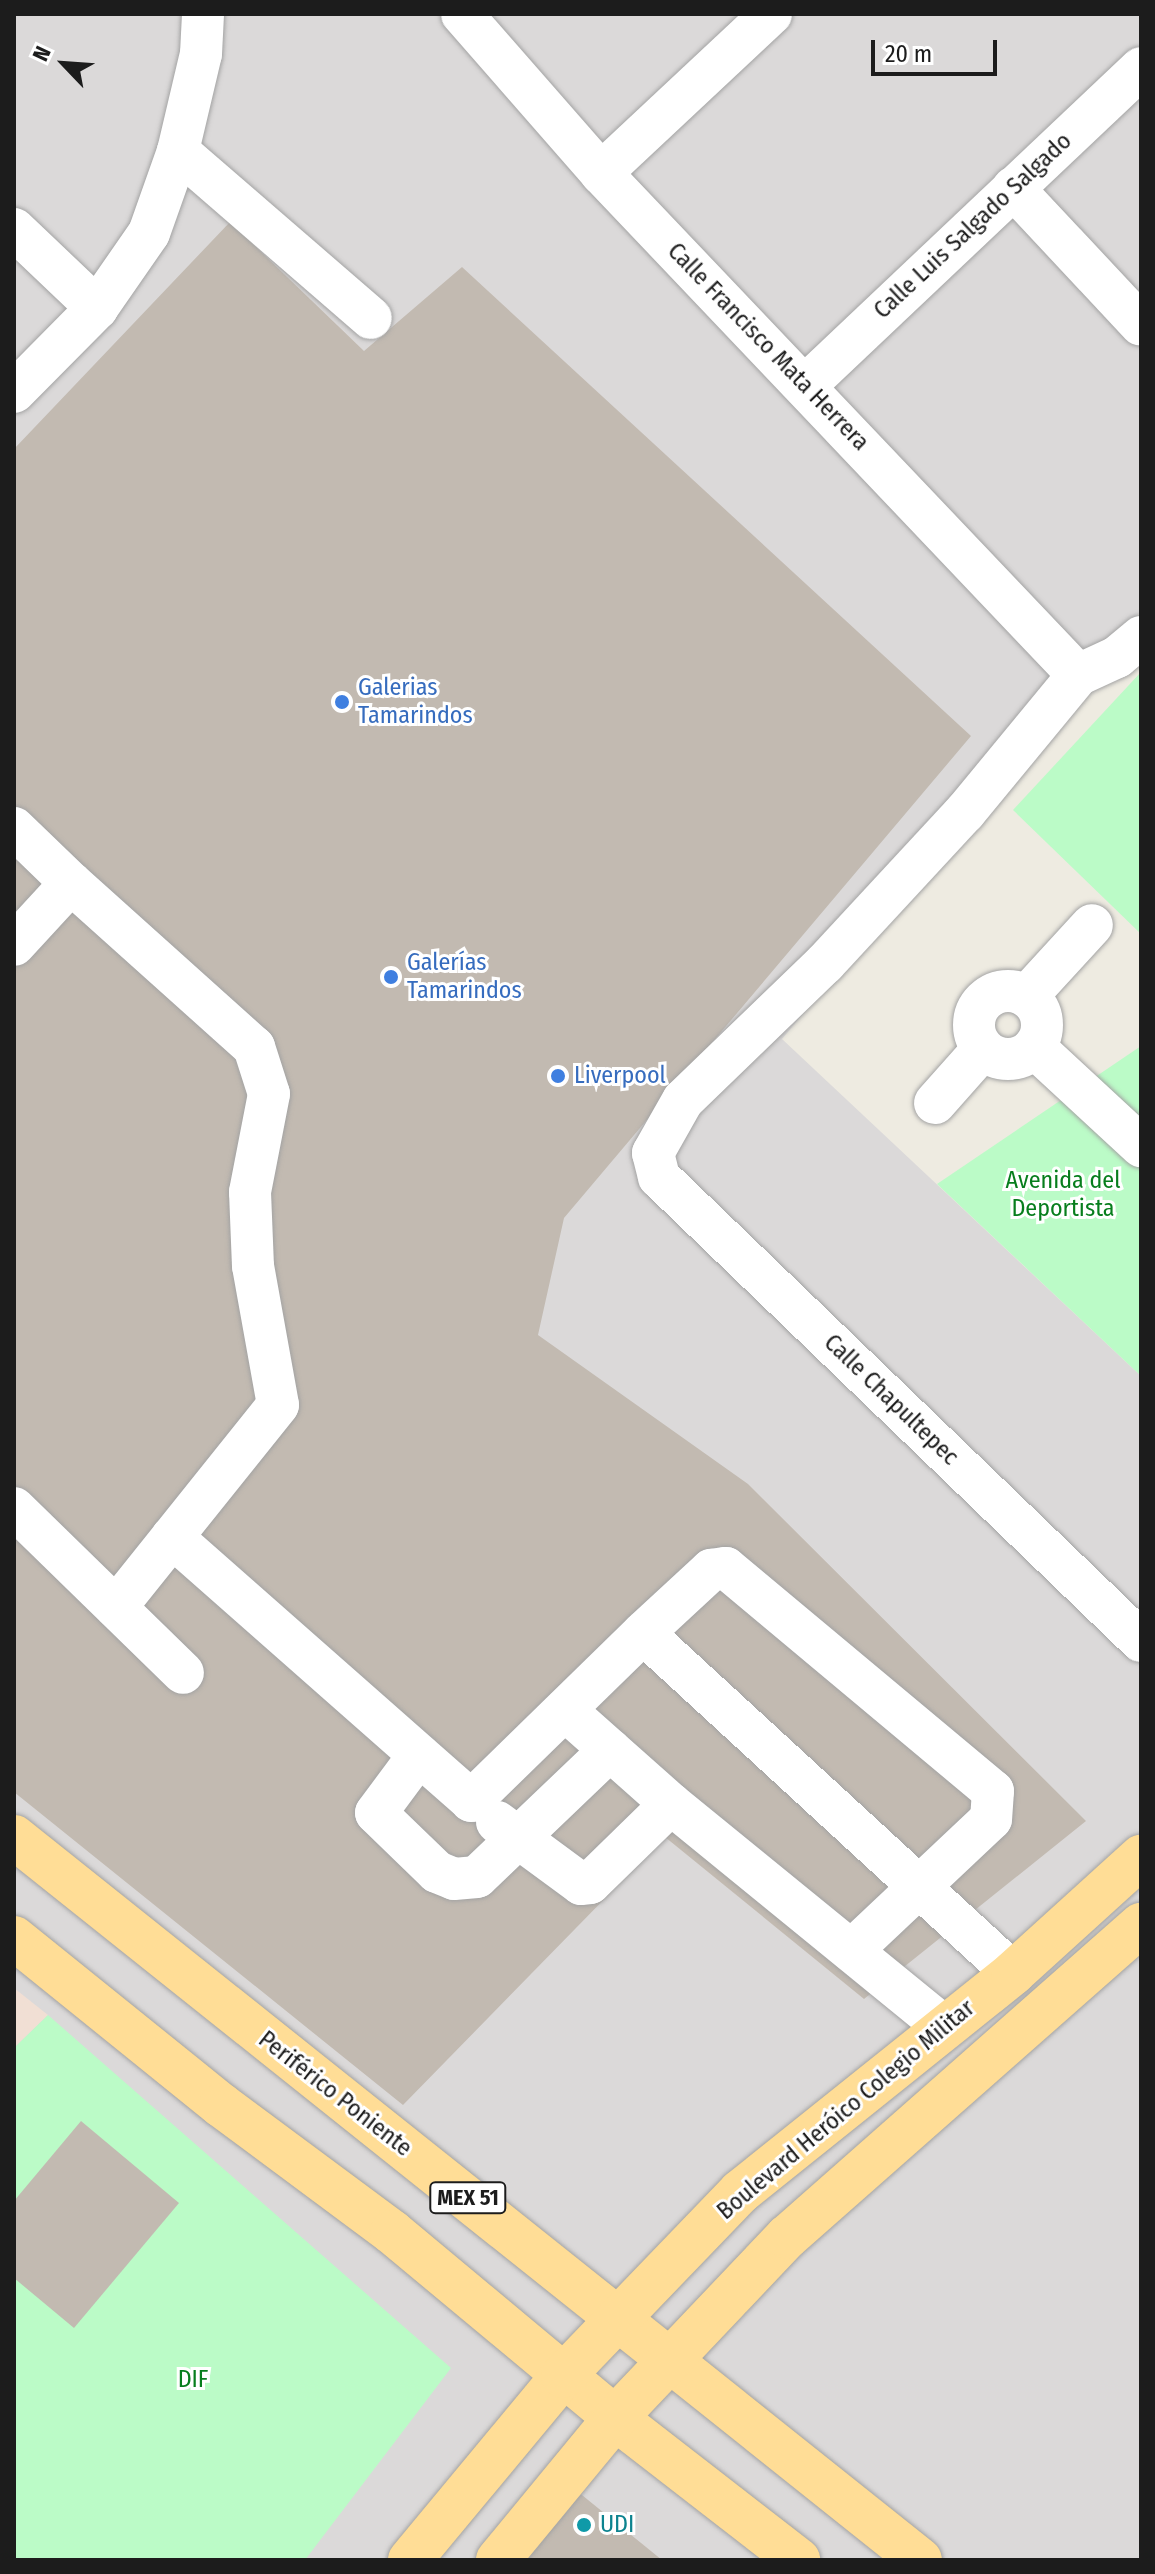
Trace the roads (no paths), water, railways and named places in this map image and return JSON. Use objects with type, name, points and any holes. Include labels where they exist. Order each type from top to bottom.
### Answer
[{"type":"main road","name":"Periférico Poniente","points":[[14,1837],[620,2317],[920,2560]]},
{"type":"main road","name":"Boulevard Heróico Colegio Militar","points":[[410,2560],[563,2376],[740,2192],[1013,1973],[1141,1857]]},
{"type":"main road","points":[[498,2560],[615,2418],[787,2237],[1141,1925]]},
{"type":"main road","name":"MEX 51","points":[[14,1938],[221,2105],[392,2232],[777,2553]]},
{"type":"street","points":[[14,392],[97,308],[149,233],[178,151],[201,54],[203,14]]},
{"type":"street","name":"Calle Francisco Mata Herrera","points":[[462,14],[601,173],[806,385],[1078,675]]},
{"type":"street","points":[[601,173],[771,14]]},
{"type":"street","name":"Calle Luis Salgado Salgado","points":[[806,385],[1141,68]]},
{"type":"street","points":[[178,151],[371,318]]},
{"type":"street","points":[[1013,188],[1141,325]]},
{"type":"street","points":[[14,229],[97,308]]},
{"type":"street","points":[[1078,675],[1117,657],[1141,637]]},
{"type":"street","name":"Calle Chapultepec","points":[[1078,675],[965,812],[825,963],[683,1100],[653,1153],[659,1177],[1141,1641]]},
{"type":"street","points":[[14,828],[254,1047],[269,1094],[250,1192],[253,1266],[278,1405],[116,1607]]},
{"type":"street","points":[[14,945],[71,883]]},
{"type":"street","points":[[1027,996],[1092,925]]},
{"type":"street","points":[[1000,991],[1027,996],[1042,1020],[1034,1047],[1009,1059],[983,1049],[973,1022],[977,1008],[1000,991]]},
{"type":"street","points":[[1034,1047],[1141,1146]]},
{"type":"street","points":[[935,1103],[983,1049]]},
{"type":"street","points":[[14,1508],[183,1673]]},
{"type":"street","points":[[172,1537],[471,1801],[572,1880],[590,1883],[671,1804]]},
{"type":"street","points":[[471,1801],[711,1570],[726,1568],[993,1791],[991,1819],[851,1951]]},
{"type":"street","points":[[643,1633],[1013,1973]]},
{"type":"street","points":[[565,1710],[671,1804],[944,2027]]},
{"type":"street","points":[[419,1755],[376,1813],[437,1872],[454,1879],[477,1877],[610,1750]]},
{"type":"place","name":"Galerias Tamarindos","points":[[342,702]]},
{"type":"place","name":"Galerías Tamarindos","points":[[391,977]]},
{"type":"place","name":"Liverpool","points":[[558,1076]]},
{"type":"place","name":"UDI","points":[[584,2525]]},
{"type":"park label","name":"Avenida del Deportista","points":[[1063,1195]]},
{"type":"park label","name":"DIF","points":[[193,2380]]}]
